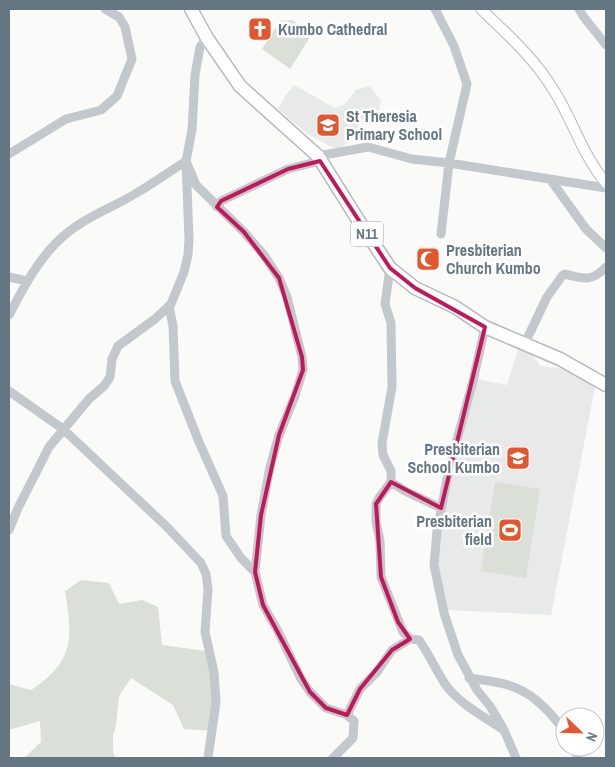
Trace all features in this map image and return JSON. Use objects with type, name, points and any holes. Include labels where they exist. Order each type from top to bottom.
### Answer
[{"type":"highway","name":"N11","points":[[191,9],[207,38],[240,86],[319,158],[390,268],[415,288],[455,307],[485,327],[560,359],[606,385]]},
{"type":"main road","points":[[481,9],[515,41],[539,68],[554,90],[594,168],[606,183]]},
{"type":"street","points":[[9,154],[66,119],[101,110],[117,96],[132,59],[125,26],[119,17],[105,9]]},
{"type":"street","points":[[435,9],[454,46],[466,84],[449,163],[441,234]]},
{"type":"street","points":[[580,9],[583,16],[606,45]]},
{"type":"street","points":[[9,530],[49,447],[89,399],[104,386],[110,377],[112,359],[118,346],[170,306],[184,272],[189,239],[186,161],[192,130],[195,75],[200,47],[207,38]]},
{"type":"street","points":[[217,207],[221,201],[288,169],[319,158],[368,147],[412,159],[449,163],[606,188]]},
{"type":"street","points":[[186,161],[196,186],[264,254],[279,278],[287,297],[302,357],[303,370],[299,384],[279,435],[270,467],[261,515],[255,572],[263,605],[301,679],[310,692],[326,708],[347,715],[354,721],[354,738],[333,758]]},
{"type":"street","points":[[9,315],[27,281],[44,257],[59,241],[100,211],[133,195],[186,161]]},
{"type":"street","points":[[550,179],[586,229],[606,248]]},
{"type":"street","points":[[525,343],[547,297],[565,274],[584,280],[592,278],[606,267]]},
{"type":"street","points":[[390,268],[385,304],[391,323],[392,387],[382,443],[383,455],[391,471],[390,482],[376,504],[376,522],[380,541],[380,577],[403,632],[410,638],[419,640],[428,652],[445,684],[478,713],[504,730]]},
{"type":"street","points":[[9,277],[27,281]]},
{"type":"street","points":[[170,306],[173,326],[174,381],[223,496],[226,536],[241,558],[255,572]]},
{"type":"street","points":[[485,327],[473,381],[449,468],[434,565],[444,613],[458,655],[469,678],[490,706],[504,730],[516,758]]},
{"type":"street","points":[[9,391],[63,430],[167,527],[201,563],[206,574],[208,589],[205,632],[214,672],[216,702],[208,758]]},
{"type":"street","points":[[390,482],[442,508]]},
{"type":"street","points":[[347,715],[360,689],[377,672],[392,650],[410,638]]},
{"type":"street","points":[[469,678],[509,685],[533,697],[555,718]]},
{"type":"highlighted area","points":[[320,161],[390,268],[415,288],[485,327],[441,508],[391,482],[376,504],[381,577],[398,622],[410,639],[392,650],[360,689],[347,715],[326,708],[310,692],[263,605],[255,572],[261,515],[279,435],[303,370],[302,357],[279,278],[244,232],[217,207],[221,201],[288,169]]},
{"type":"shaded area","points":[[292,20],[306,29],[304,33],[310,37],[290,69],[262,49],[280,21]]},
{"type":"shaded area","name":"St Theresia Primary School","points":[[294,85],[335,108],[345,104],[356,90],[370,86],[381,101],[375,115],[366,116],[346,144],[337,150],[306,133],[278,109]]},
{"type":"shaded area","name":"Presbiterian School Kumbo","points":[[519,346],[530,351],[540,366],[562,367],[596,382],[551,615],[446,610],[439,576],[439,542],[447,488],[476,379],[507,385]]},
{"type":"shaded area","name":"Presbiterian field","points":[[495,482],[540,489],[526,578],[481,571]]},
{"type":"shaded area","points":[[81,580],[109,583],[119,604],[142,600],[158,607],[162,645],[206,651],[210,671],[214,731],[184,729],[173,705],[131,678],[119,696],[113,736],[115,758],[24,758],[41,742],[40,721],[9,730],[9,684],[31,690],[45,680],[63,659],[69,636],[65,591]]},
{"type":"place","name":"Kumbo Cathedral","points":[[260,29]]},
{"type":"place","name":"St Theresia Primary School","points":[[328,125]]},
{"type":"place","name":"Presbiterian Church Kumbo","points":[[428,259]]},
{"type":"place","name":"Presbiterian School Kumbo","points":[[518,458]]},
{"type":"place","name":"Presbiterian field","points":[[510,530]]}]
